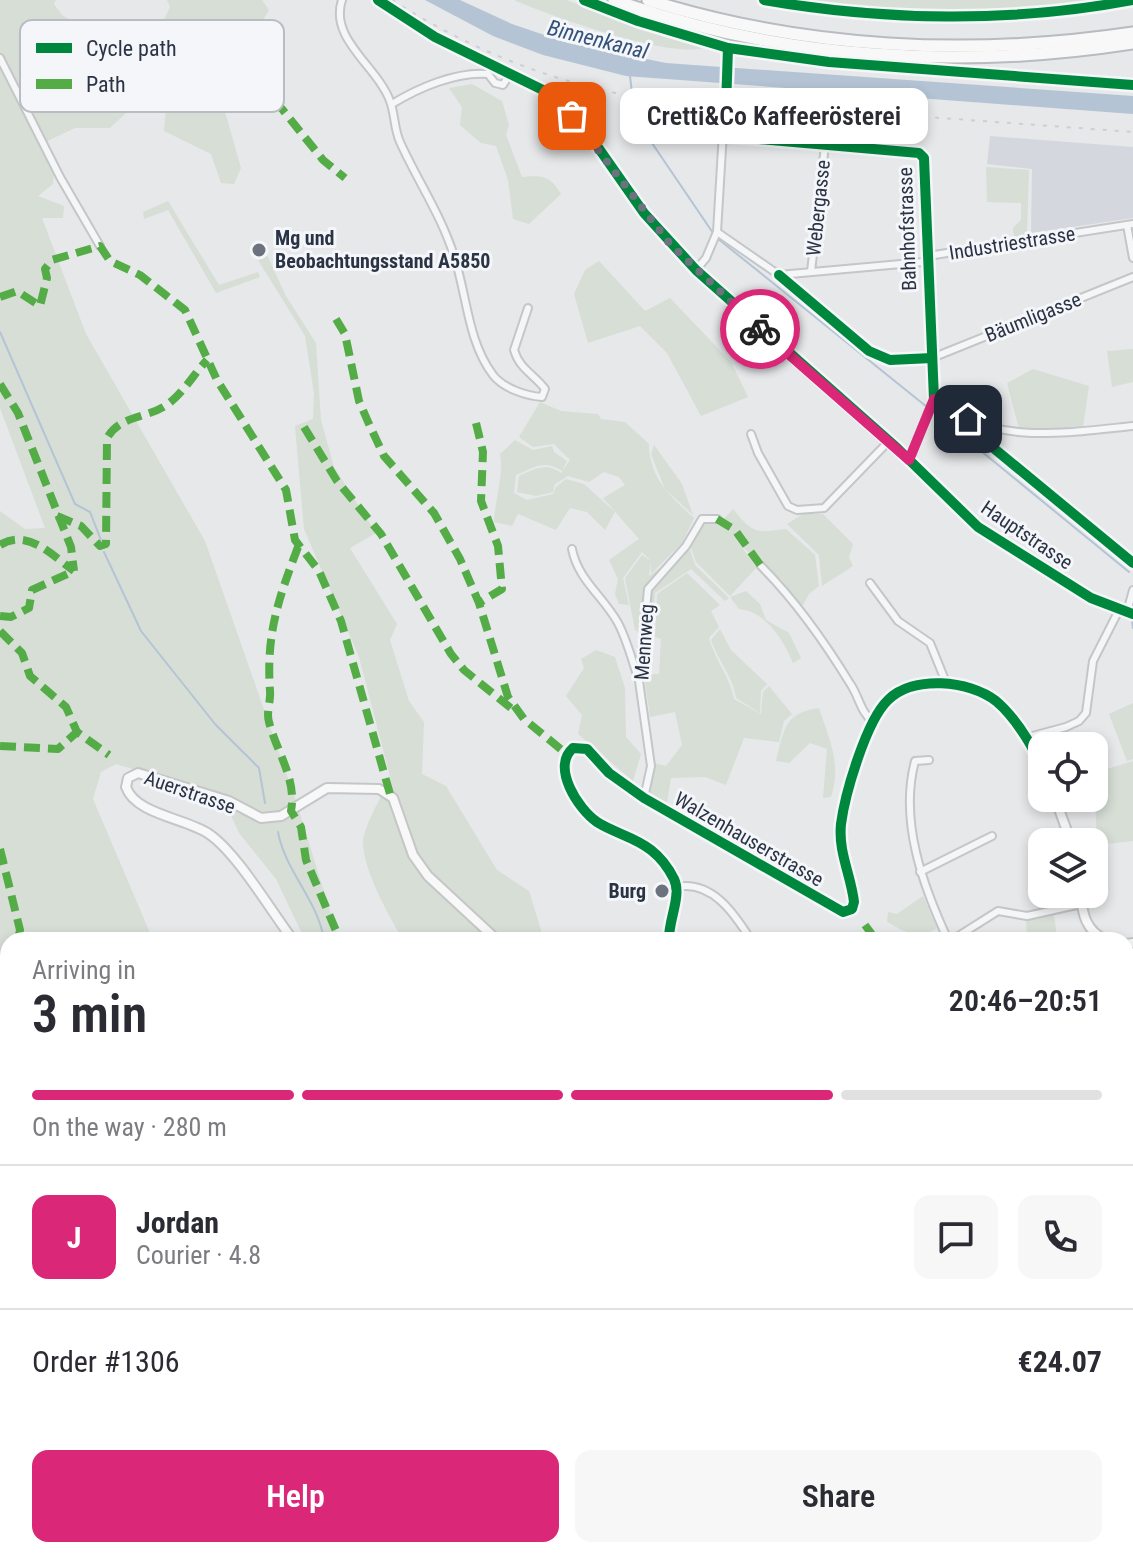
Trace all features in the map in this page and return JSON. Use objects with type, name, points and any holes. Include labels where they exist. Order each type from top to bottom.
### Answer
[{"type":"highway","points":[[614,0],[714,29],[841,51],[991,57],[1132,35]]},
{"type":"highway","points":[[648,0],[763,28],[900,45],[1021,45],[1132,35]]},
{"type":"main road","name":"Hauptstrasse","points":[[378,0],[435,37],[542,87],[558,100],[595,143],[644,213],[696,270],[889,441],[978,527],[1091,598],[1127,612]]},
{"type":"street","points":[[342,0],[338,14],[343,31],[392,104],[399,141],[433,200],[456,260],[465,309],[486,365],[506,386],[542,397],[542,384],[522,368],[514,350],[528,308]]},
{"type":"street","points":[[696,270],[717,232],[728,52]]},
{"type":"street","points":[[0,58],[20,98]]},
{"type":"street","points":[[392,104],[425,88],[477,73],[488,74],[495,83],[503,85],[511,72]]},
{"type":"street","points":[[27,112],[100,246]]},
{"type":"street","name":"Bahnhofstrasse","points":[[725,136],[919,153],[924,158],[933,402],[909,460]]},
{"type":"street","name":"Webergasse","points":[[811,272],[825,145]]},
{"type":"street","points":[[1130,225],[1133,258]]},
{"type":"street","name":"Industriestrasse","points":[[717,232],[779,275],[927,260],[934,255],[1130,225]]},
{"type":"street","name":"Bäumligasse","points":[[932,358],[1133,277]]},
{"type":"street","points":[[933,402],[948,411],[1016,433],[1054,434],[1133,426]]},
{"type":"street","points":[[751,434],[758,453],[788,506],[797,510],[824,508],[889,441]]},
{"type":"street","name":"Mennweg","points":[[644,798],[651,766],[639,681],[648,589],[686,546],[702,519],[717,519]]},
{"type":"street","points":[[572,549],[583,581],[602,597],[620,627],[639,681]]},
{"type":"street","points":[[761,566],[784,589],[852,686],[866,717],[873,722]]},
{"type":"street","points":[[870,583],[898,621],[930,643],[947,685]]},
{"type":"street","points":[[1025,738],[1066,727],[1079,721],[1086,713],[1093,661],[1127,612],[1133,590]]},
{"type":"street","name":"Walzenhauserstrasse","points":[[676,887],[654,852],[594,820],[582,807],[567,779],[567,754],[573,748],[587,749],[609,773],[644,798],[792,886],[839,911],[848,912],[854,902],[841,850],[841,825],[873,722],[882,706],[900,691],[923,684],[947,685],[977,692],[997,702],[1028,743]]},
{"type":"street","points":[[929,760],[915,761],[910,790],[920,872],[946,932]]},
{"type":"street","name":"Auerstrasse","points":[[287,932],[221,844],[198,828],[136,802],[126,787],[128,778],[138,773],[229,801],[261,818],[281,816],[327,788],[379,789],[390,794],[413,855],[428,876],[488,932]]},
{"type":"street","points":[[920,872],[992,836]]},
{"type":"street","points":[[670,932],[676,887],[696,886],[722,900],[745,932]]},
{"type":"street","points":[[963,932],[998,911],[1027,916],[1052,908]]},
{"type":"street","points":[[1083,908],[1085,921],[1095,932]]},
{"type":"shaded area","points":[[0,0],[56,0],[54,4],[62,15],[71,20],[20,20],[20,112],[127,112],[110,128],[75,128],[43,143],[55,160],[53,184],[38,196],[64,206],[63,218],[42,218],[86,334],[205,541],[295,798],[337,932],[301,932],[276,879],[239,833],[222,796],[116,764],[101,772],[93,799],[150,932],[0,932],[0,511],[25,529],[45,528],[0,408]]},
{"type":"shaded area","points":[[167,0],[262,0],[269,10],[263,20],[164,20],[170,7]]},
{"type":"shaded area","points":[[514,0],[566,0],[707,46],[670,48],[642,43]]},
{"type":"shaded area","points":[[775,0],[1118,0],[1032,10],[946,14],[860,11]]},
{"type":"shaded area","points":[[472,84],[502,101],[509,125],[506,135],[522,177],[545,178],[554,183],[561,194],[529,224],[513,219],[508,180],[496,146],[481,143],[460,125],[462,107],[449,88]]},
{"type":"shaded area","points":[[166,112],[225,112],[241,168],[234,184],[221,183],[211,154],[164,131]]},
{"type":"shaded area","points":[[990,136],[1133,147],[1133,218],[1031,233],[1032,169],[987,164]]},
{"type":"shaded area","points":[[986,167],[1029,170],[1027,235],[1014,237],[1013,228],[1021,220],[1021,203],[987,202]]},
{"type":"shaded area","points":[[168,201],[219,285],[258,272],[260,277],[216,293],[168,210],[144,219],[143,212]]},
{"type":"shaded area","points":[[267,255],[286,296],[316,343],[321,420],[334,467],[376,533],[350,548],[397,624],[390,640],[409,701],[424,722],[422,774],[446,786],[497,870],[529,891],[542,932],[399,932],[372,879],[364,853],[364,836],[391,780],[359,657],[304,529],[295,426],[313,419],[314,393],[305,336],[258,260]]},
{"type":"shaded area","points":[[599,261],[645,311],[670,298],[731,362],[748,397],[701,416],[667,353],[640,326],[588,343],[574,294],[585,270]]},
{"type":"shaded area","points":[[1133,349],[1133,382],[1112,387],[1107,351]]},
{"type":"shaded area","points":[[1033,369],[1089,386],[1083,427],[1033,432],[1019,429],[1007,383]]},
{"type":"shaded area","points":[[540,402],[561,411],[598,414],[601,419],[625,422],[649,444],[657,477],[694,518],[682,543],[651,574],[651,562],[649,576],[689,547],[695,565],[729,598],[725,601],[691,569],[655,593],[652,639],[635,630],[625,578],[642,555],[651,561],[642,552],[623,578],[629,605],[619,604],[615,594],[618,579],[609,560],[639,539],[603,498],[625,485],[619,477],[604,472],[589,482],[568,476],[555,484],[553,492],[536,496],[517,492],[519,476],[545,467],[561,473],[570,460],[554,444],[533,447],[519,437]]},
{"type":"shaded area","points":[[515,440],[533,450],[552,446],[554,452],[567,461],[562,471],[545,465],[516,475],[514,493],[527,500],[553,494],[566,479],[584,484],[615,512],[605,530],[587,512],[570,508],[556,530],[518,514],[512,526],[494,522],[501,471],[500,454]]},
{"type":"shaded area","points":[[654,445],[682,484],[693,515],[665,489],[651,454]]},
{"type":"shaded area","points":[[733,509],[756,530],[786,529],[815,555],[819,586],[809,594],[802,607],[781,580],[734,537],[724,519]]},
{"type":"shaded area","points":[[803,514],[823,514],[853,544],[849,557],[853,566],[822,586],[819,555],[787,524]]},
{"type":"shaded area","points":[[712,521],[722,522],[757,567],[730,596],[696,562],[690,545],[703,525]]},
{"type":"shaded area","points":[[687,573],[720,605],[711,611],[719,627],[709,638],[734,699],[761,714],[763,692],[769,686],[792,714],[784,721],[779,742],[744,738],[726,785],[705,777],[671,778],[667,803],[650,793],[654,763],[666,766],[682,745],[675,712],[650,717],[644,675],[659,674],[661,639],[655,637],[657,594]]},
{"type":"shaded area","points":[[746,591],[760,604],[766,620],[789,633],[801,658],[793,663],[773,628],[758,615],[739,609],[730,597]]},
{"type":"shaded area","points":[[720,629],[731,650],[767,684],[761,691],[760,713],[736,698],[711,640]]},
{"type":"shaded area","points":[[596,650],[615,657],[625,688],[626,737],[641,754],[633,781],[578,734],[582,715],[566,696],[584,668],[581,659]]},
{"type":"shaded area","points":[[1133,703],[1133,759],[1127,761],[1109,714]]},
{"type":"shaded area","points":[[819,708],[835,763],[831,797],[823,798],[827,749],[810,743],[789,763],[776,761],[787,725],[799,714]]},
{"type":"shaded area","points":[[1133,761],[1133,841],[1108,844],[1108,828],[1096,828],[1096,812],[1108,812],[1108,769]]},
{"type":"shaded area","points":[[923,896],[937,928],[930,932],[906,931],[887,922],[888,912],[897,914]]},
{"type":"shaded area","points":[[1054,915],[1056,932],[1027,932],[1026,919]]},
{"type":"water","points":[[425,0],[460,0],[512,24],[568,43],[666,63],[1133,96],[1133,114],[626,76],[543,55],[493,36]]},
{"type":"waterway","points":[[630,76],[635,118],[713,233]]},
{"type":"waterway","points":[[717,238],[927,407]]},
{"type":"waterway","points":[[0,332],[75,504],[90,512],[101,540]]},
{"type":"waterway","points":[[932,411],[1129,572]]},
{"type":"waterway","points":[[104,552],[141,631],[215,724],[259,768],[265,803]]},
{"type":"waterway","points":[[1132,621],[1133,628]]},
{"type":"waterway","points":[[278,832],[287,860],[322,932]]},
{"type":"railway","points":[[392,0],[475,46],[533,70],[625,95],[1133,132]]},
{"type":"marked path","points":[[284,111],[323,160],[345,178]]},
{"type":"marked path","points":[[0,297],[17,291],[40,306],[47,278],[45,269],[52,260],[100,246],[110,261],[140,275],[185,310],[217,380],[286,490],[295,540],[319,571],[341,621],[390,794]]},
{"type":"marked path","points":[[336,319],[345,334],[359,401],[384,456],[434,513],[460,559],[479,603],[508,697],[524,719],[563,751]]},
{"type":"marked path","points":[[57,516],[81,526],[100,546],[106,544],[107,438],[127,421],[168,404],[207,360]]},
{"type":"marked path","points":[[0,384],[18,413],[71,547],[74,571]]},
{"type":"marked path","points":[[476,423],[483,452],[481,501],[498,546],[502,589],[479,603]]},
{"type":"marked path","points":[[304,427],[337,481],[381,534],[451,654],[464,670],[512,709]]},
{"type":"marked path","points":[[717,519],[735,530],[761,566]]},
{"type":"marked path","points":[[0,545],[10,541],[29,542],[48,551],[74,571]]},
{"type":"marked path","points":[[298,547],[279,601],[272,634],[268,718],[289,777],[291,811],[301,827],[306,860],[337,932]]},
{"type":"marked path","points":[[0,616],[11,617],[29,608],[32,590],[74,571]]},
{"type":"marked path","points":[[0,631],[22,653],[30,676],[66,707],[77,732]]},
{"type":"marked path","points":[[0,746],[58,749],[77,732],[109,755]]},
{"type":"marked path","points":[[0,849],[20,932]]},
{"type":"marked path","points":[[865,925],[870,932]]},
{"type":"cycle path","points":[[378,0],[435,37],[549,93],[595,143],[644,213],[696,270],[897,448],[978,527],[1091,598],[1133,614]]},
{"type":"cycle path","points":[[584,0],[638,21],[728,48],[829,62],[1133,85]]},
{"type":"cycle path","points":[[764,0],[855,12],[948,16],[1042,13],[1133,0]]},
{"type":"cycle path","points":[[728,48],[725,136],[919,153],[924,158],[934,399],[1133,563]]},
{"type":"cycle path","points":[[779,275],[869,351],[890,360],[932,358]]},
{"type":"cycle path","points":[[670,932],[676,901],[674,879],[651,850],[597,822],[582,808],[566,776],[567,756],[573,748],[587,749],[609,773],[644,798],[843,912],[852,909],[854,902],[841,834],[847,795],[872,724],[888,700],[899,692],[926,684],[971,688],[996,701],[1028,740]]},
{"type":"way so far","points":[[572,116],[670,244],[760,329]]},
{"type":"place","name":"Cretti&Co Kaffeerösterei","points":[[572,116]]},
{"type":"place","name":"Mg und Beobachtungsstand A5850","points":[[259,250]]},
{"type":"place","name":"Burg","points":[[662,891]]},
{"type":"route","points":[[760,329],[909,460],[914,456],[934,399],[948,411],[968,419]]},
{"type":"water label","name":"Binnenkanal","points":[[598,39]]}]
